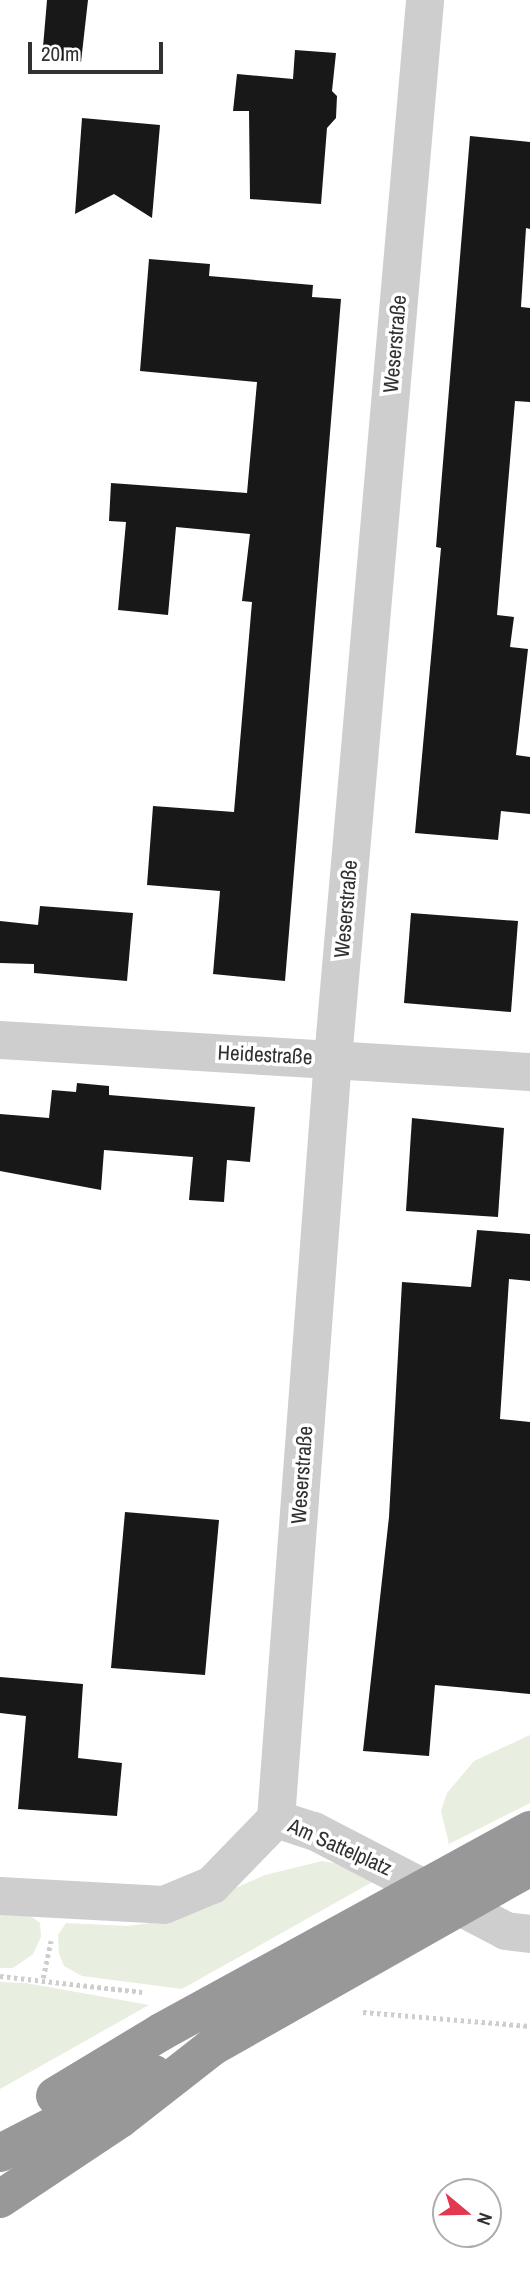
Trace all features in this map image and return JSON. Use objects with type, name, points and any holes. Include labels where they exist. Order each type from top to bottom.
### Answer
[{"type":"highway","points":[[8,2122],[161,2032],[530,1830]]},
{"type":"highway","points":[[0,2153],[86,2105],[212,2047],[530,1867]]},
{"type":"highway","points":[[0,2199],[120,2119],[212,2047]]},
{"type":"street","name":"Weserstraße","points":[[276,1819],[334,1059],[425,0]]},
{"type":"street","name":"Heidestraße","points":[[0,1040],[530,1072]]},
{"type":"street","name":"Am Sattelplatz","points":[[0,1896],[164,1905],[212,1885],[276,1819],[314,1831],[506,1931],[530,1934]]},
{"type":"path","points":[[0,1976],[148,1993]]},
{"type":"path","points":[[358,2011],[530,2026]]},
{"type":"shaded area","points":[[530,1735],[530,1803],[449,1844],[441,1811],[447,1793],[474,1761]]},
{"type":"shaded area","points":[[322,1861],[345,1865],[376,1880],[182,1989],[82,1976],[64,1966],[59,1954],[58,1935],[66,1923],[128,1926],[158,1922],[265,1875]]},
{"type":"shaded area","points":[[0,1909],[24,1911],[40,1923],[41,1937],[33,1954],[13,1968],[0,1968]]},
{"type":"shaded area","points":[[0,1982],[26,1983],[149,2005],[0,2089]]},
{"type":"building","points":[[47,0],[88,0],[81,62],[42,59]]},
{"type":"building","points":[[295,50],[336,53],[332,91],[337,96],[336,118],[327,128],[321,204],[250,199],[249,111],[233,111],[237,74],[293,79]]},
{"type":"building","points":[[82,118],[160,125],[152,218],[114,194],[75,214]]},
{"type":"building","points":[[470,136],[530,142],[530,229],[526,228],[521,307],[530,308],[530,402],[515,401],[497,615],[514,617],[510,647],[528,649],[516,755],[530,757],[530,814],[501,811],[498,840],[415,833],[441,548],[436,547]]},
{"type":"building","points":[[149,259],[210,264],[209,276],[313,285],[312,297],[341,299],[285,981],[213,974],[220,891],[147,885],[153,806],[234,812],[252,602],[242,601],[250,534],[176,527],[168,615],[118,610],[126,522],[109,521],[111,483],[247,493],[257,382],[140,371]]},
{"type":"building","points":[[40,906],[133,913],[127,981],[34,973],[34,964],[0,963],[0,921],[38,925]]},
{"type":"building","points":[[411,913],[518,921],[511,1012],[404,1003]]},
{"type":"building","points":[[77,1083],[109,1086],[109,1095],[255,1107],[250,1162],[227,1160],[224,1202],[189,1200],[193,1157],[104,1150],[101,1190],[0,1171],[0,1114],[49,1118],[52,1090],[76,1092]]},
{"type":"building","points":[[412,1118],[504,1128],[498,1217],[406,1211]]},
{"type":"building","points":[[477,1230],[530,1234],[530,1281],[509,1279],[500,1419],[530,1422],[530,1694],[435,1685],[429,1756],[363,1751],[389,1517],[402,1282],[471,1287]]},
{"type":"building","points":[[125,1512],[219,1520],[205,1675],[111,1668]]},
{"type":"building","points":[[0,1677],[83,1684],[78,1758],[122,1763],[117,1816],[18,1809],[26,1716],[0,1713]]}]
